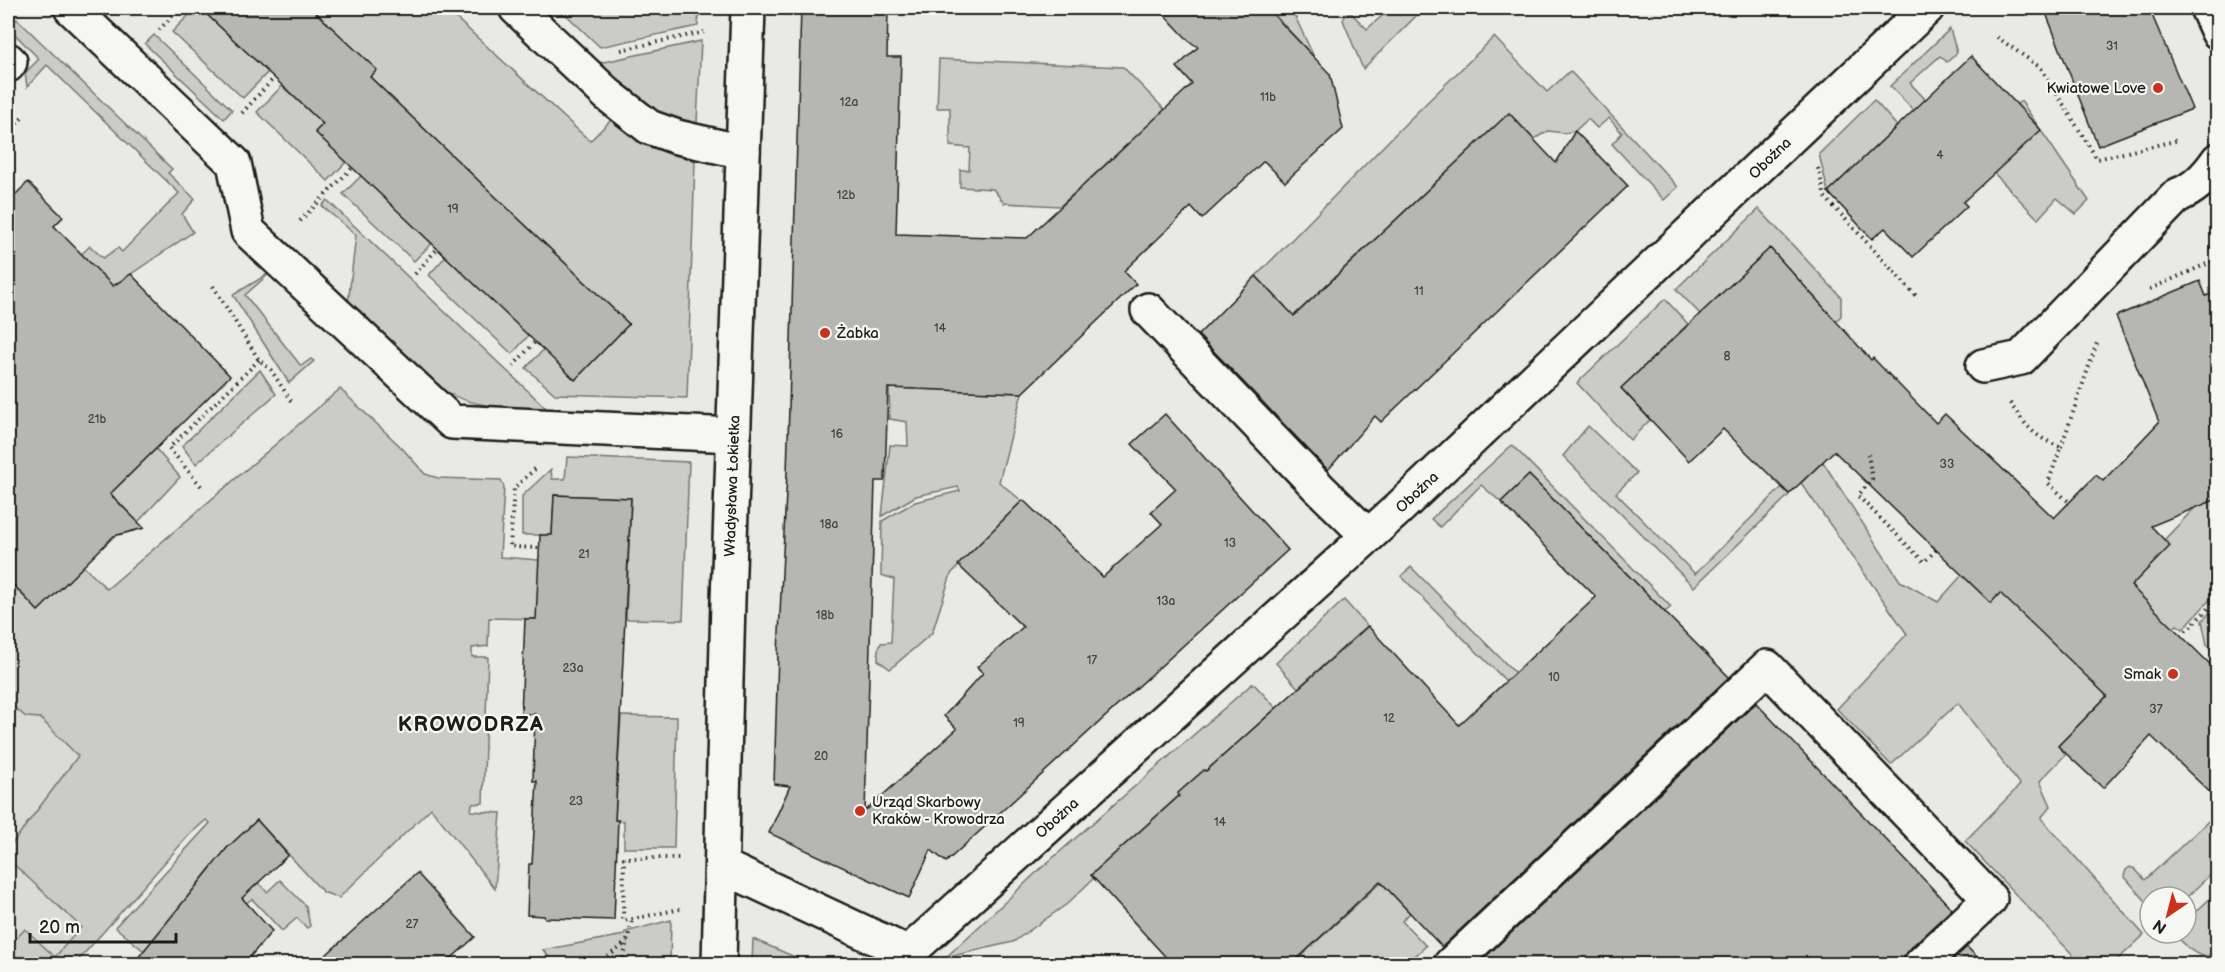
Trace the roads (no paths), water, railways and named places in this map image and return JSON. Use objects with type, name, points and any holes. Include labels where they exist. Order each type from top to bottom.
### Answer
[{"type":"street","points":[[71,8],[234,164],[248,231],[452,422],[734,435]]},
{"type":"street","points":[[516,8],[607,94],[649,127],[677,137],[743,152]]},
{"type":"street","name":"Władysława Łokietka","points":[[719,964],[748,8]]},
{"type":"street","name":"Oboźna","points":[[902,959],[1501,413],[1927,8]]},
{"type":"street","points":[[2207,8],[2217,32]]},
{"type":"street","points":[[8,60],[10,62],[8,64]]},
{"type":"street","points":[[1983,366],[2021,358],[2178,195],[2204,193],[2208,174],[2217,160]]},
{"type":"street","points":[[1148,310],[1318,488],[1368,536]]},
{"type":"street","points":[[1451,964],[1767,667],[1990,899],[1921,964]]},
{"type":"street","points":[[722,866],[902,959]]},
{"type":"place","name":"Kwiatowe Love","points":[[2158,88]]},
{"type":"place","name":"Żabka","points":[[825,333]]},
{"type":"place","name":"Smak","points":[[2173,674]]},
{"type":"place","name":"Urząd Skarbowy Kraków - Krowodrza","points":[[860,811]]},
{"type":"district","name":"KROWODRZA","points":[[471,724]]}]
